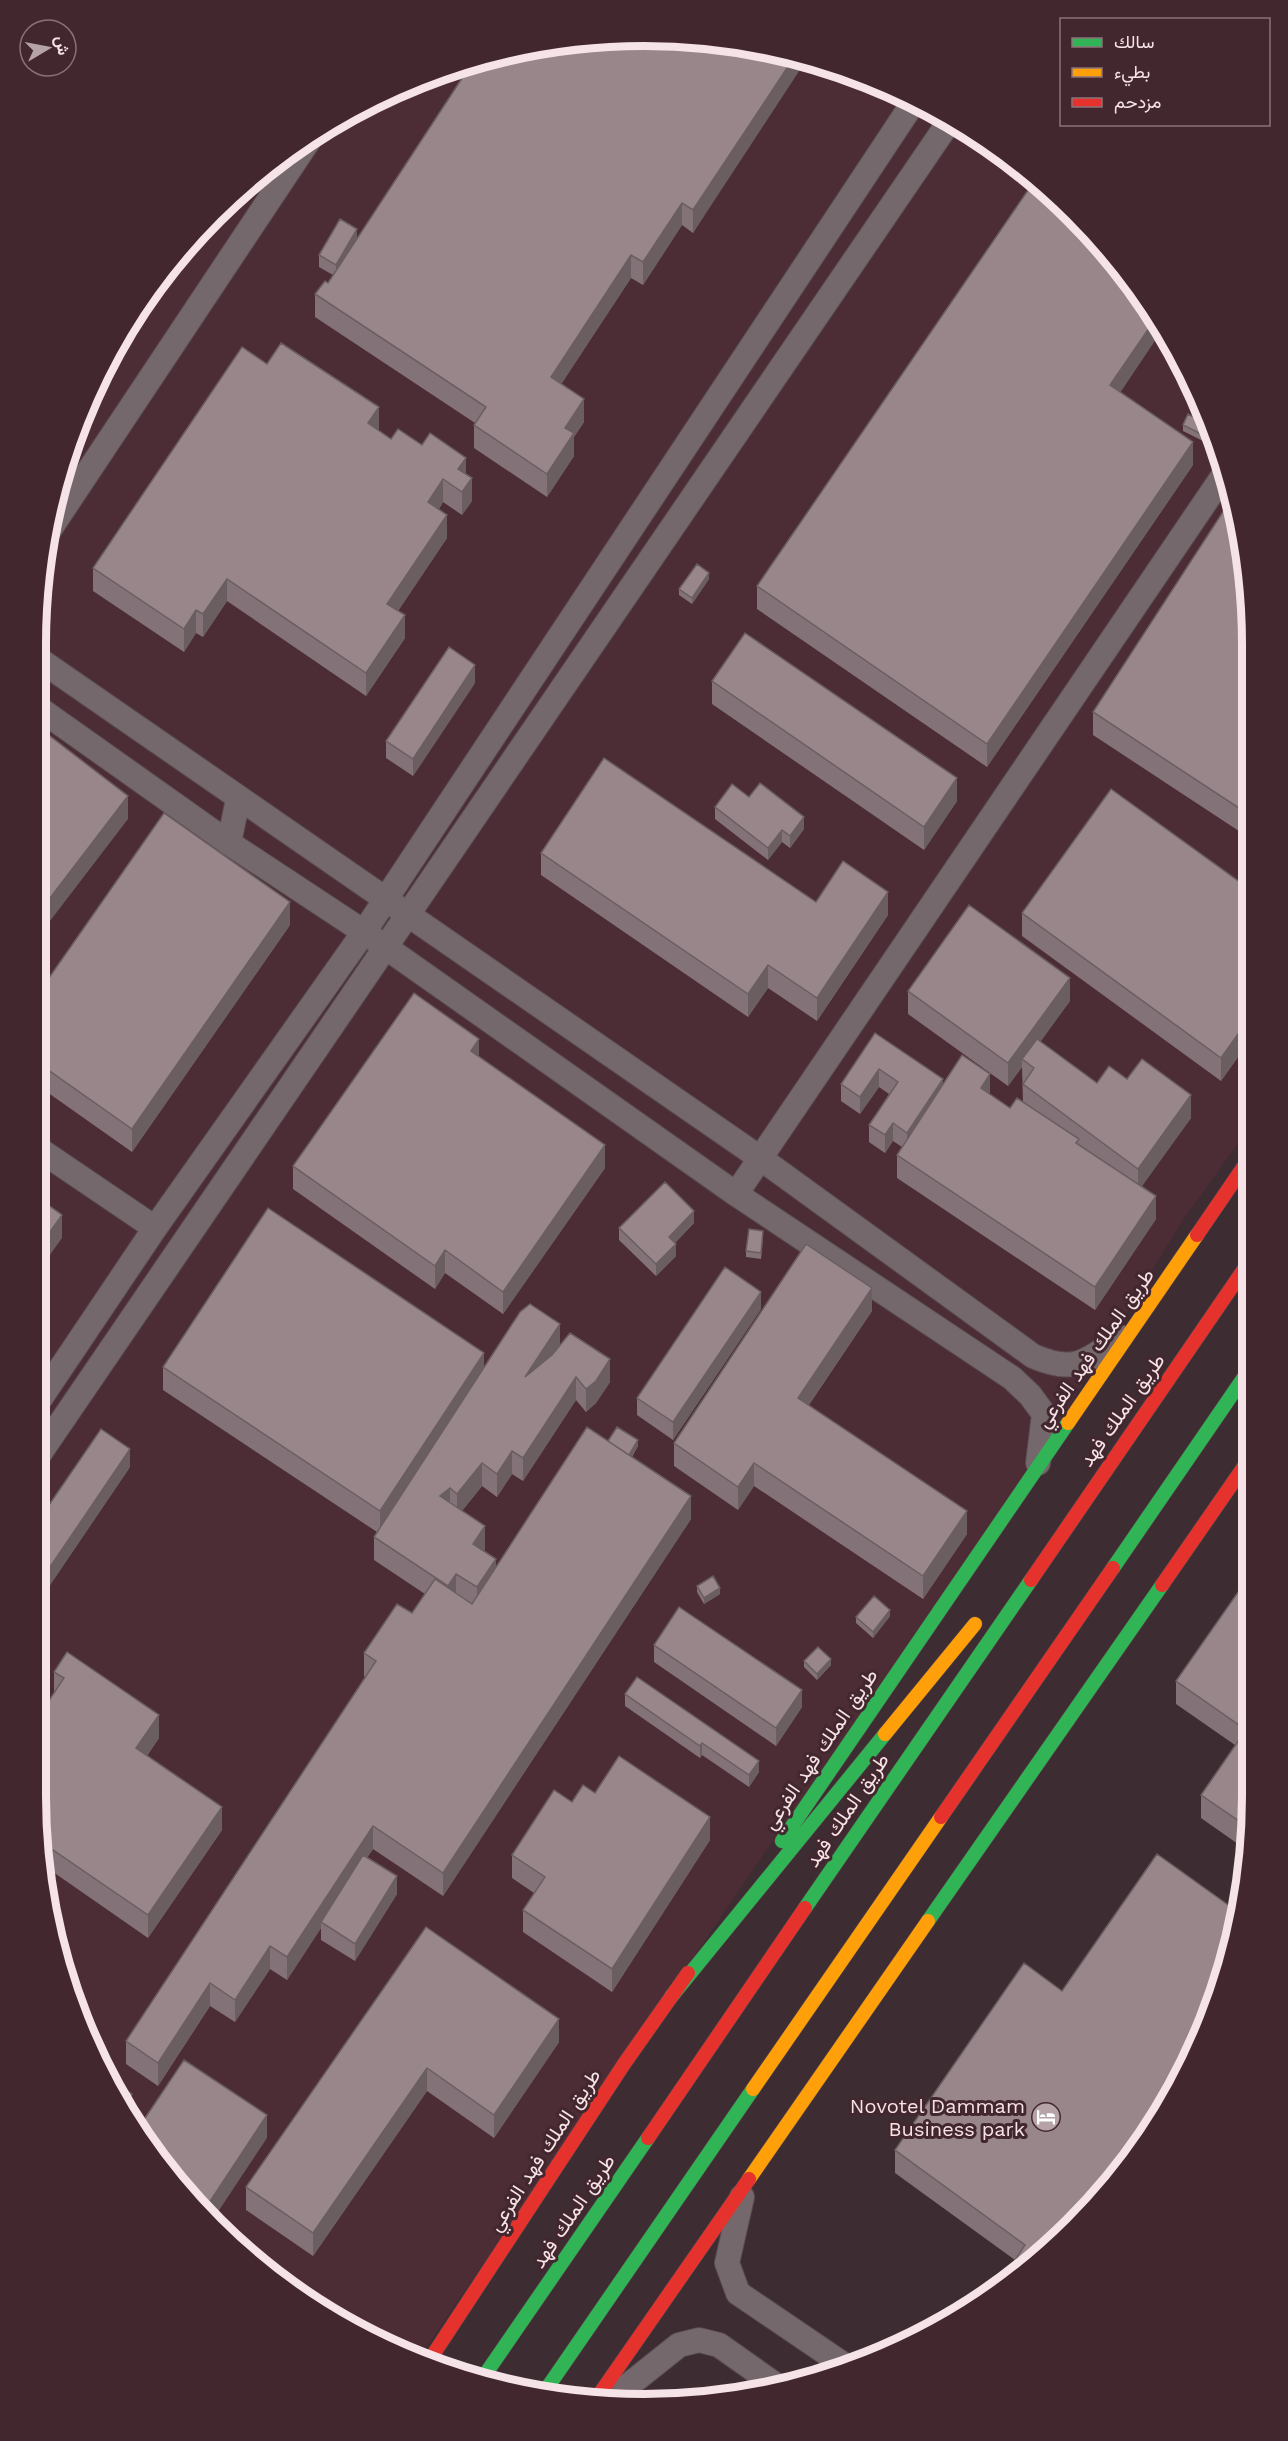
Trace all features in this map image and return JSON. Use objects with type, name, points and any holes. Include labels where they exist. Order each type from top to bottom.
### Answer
[{"type":"main road","name":"طريق الملك فهد الفرعي","points":[[433,2356],[624,2064],[784,1838],[1038,1463],[1242,1169]]},
{"type":"main road","name":"طريق الملك فهد","points":[[486,2373],[1242,1272]]},
{"type":"main road","points":[[548,2386],[1242,1380]]},
{"type":"main road","points":[[1024,1564],[1122,1444]]},
{"type":"main road","points":[[601,2393],[1242,1470]]},
{"type":"main road","points":[[671,1997],[987,1610]]},
{"type":"street","points":[[46,1390],[155,1227],[364,932],[909,109]]},
{"type":"street","points":[[46,1444],[944,128]]},
{"type":"street","points":[[62,511],[297,158]]},
{"type":"street","points":[[736,1194],[1219,482]]},
{"type":"street","points":[[46,664],[238,799],[386,897],[407,915],[760,1158],[1033,1356],[1053,1365],[1071,1367],[1088,1360],[1134,1327]]},
{"type":"street","points":[[46,713],[229,843],[364,932],[736,1194],[1012,1378],[1030,1395],[1044,1413],[1038,1463]]},
{"type":"street","points":[[229,843],[238,799]]},
{"type":"street","points":[[46,1154],[155,1227]]},
{"type":"street","points":[[744,2188],[727,2263],[738,2293],[839,2362]]},
{"type":"street","points":[[618,2393],[679,2344],[699,2340],[719,2345],[770,2381]]},
{"type":"shaded area","points":[[641,46],[722,52],[761,58],[836,78],[908,108],[943,127],[976,147],[1038,195],[1093,250],[1118,280],[1141,312],[1180,380],[1210,452],[1221,489],[1230,527],[1240,605],[1242,644],[1242,1138],[1183,1220],[1058,1424],[423,2352],[380,2333],[312,2294],[250,2246],[195,2191],[147,2129],[108,2061],[92,2026],[78,1989],[58,1914],[48,1836],[46,1797],[46,644],[48,605],[58,527],[78,452],[108,380],[147,312],[195,250],[250,195],[312,147],[380,108],[452,78],[489,67],[527,58],[605,48]]},
{"type":"building","points":[[644,46],[722,52],[789,65],[693,210],[682,203],[643,262],[631,255],[551,377],[584,399],[565,428],[574,433],[547,474],[474,425],[486,407],[315,294],[325,281],[328,283],[465,74],[527,58],[605,48]]},
{"type":"building","points":[[1030,188],[1093,250],[1118,280],[1150,327],[1110,385],[1193,442],[987,744],[757,586]]},
{"type":"building","points":[[340,219],[357,229],[336,265],[319,255]]},
{"type":"building","points":[[281,343],[379,407],[368,423],[391,439],[398,429],[422,445],[430,433],[466,458],[458,469],[472,478],[462,492],[443,479],[428,502],[447,515],[387,604],[405,615],[366,673],[227,579],[203,614],[196,610],[184,629],[93,568],[242,347],[267,364]]},
{"type":"building","points":[[1195,413],[1204,435],[1183,425],[1188,414],[1193,417]]},
{"type":"building","points":[[1225,508],[1236,566],[1240,605],[1242,810],[1093,712]]},
{"type":"building","points":[[697,564],[709,573],[692,598],[679,589]]},
{"type":"building","points":[[745,633],[957,778],[924,827],[712,681]]},
{"type":"building","points":[[449,647],[475,665],[413,759],[386,741]]},
{"type":"building","points":[[46,733],[128,796],[46,903]]},
{"type":"building","points":[[604,758],[816,902],[843,861],[888,892],[817,998],[768,965],[748,994],[541,853]]},
{"type":"building","points":[[760,783],[804,817],[790,836],[782,830],[768,848],[715,807],[732,784],[749,797]]},
{"type":"building","points":[[1111,789],[1242,884],[1242,1028],[1221,1058],[1022,913]]},
{"type":"building","points":[[164,813],[290,902],[132,1129],[46,1068],[46,982]]},
{"type":"building","points":[[969,905],[1070,978],[1008,1063],[908,991]]},
{"type":"building","points":[[414,993],[479,1039],[471,1051],[605,1145],[503,1292],[445,1250],[435,1266],[293,1166]]},
{"type":"building","points":[[875,1033],[943,1079],[907,1133],[893,1123],[885,1135],[869,1125],[898,1082],[879,1069],[860,1097],[841,1084]]},
{"type":"building","points":[[1037,1039],[1097,1083],[1109,1066],[1127,1079],[1142,1059],[1191,1095],[1138,1169],[1023,1084],[1034,1068],[1022,1059]]},
{"type":"building","points":[[962,1055],[990,1074],[981,1088],[1010,1108],[1017,1098],[1079,1139],[1076,1143],[1156,1196],[1095,1287],[897,1155]]},
{"type":"building","points":[[665,1182],[694,1211],[669,1237],[676,1244],[656,1264],[619,1228]]},
{"type":"building","points":[[46,1203],[62,1215],[46,1237]]},
{"type":"building","points":[[268,1208],[484,1353],[380,1511],[163,1367]]},
{"type":"building","points":[[749,1229],[763,1231],[761,1253],[746,1251]]},
{"type":"building","points":[[806,1244],[872,1288],[798,1398],[967,1511],[923,1576],[754,1463],[738,1487],[674,1443]]},
{"type":"building","points":[[725,1267],[761,1292],[673,1422],[637,1398]]},
{"type":"building","points":[[530,1304],[560,1324],[525,1377],[552,1355],[570,1333],[610,1359],[596,1381],[586,1389],[576,1377],[523,1458],[512,1451],[497,1474],[482,1463],[457,1494],[450,1488],[440,1496],[485,1526],[473,1544],[496,1559],[477,1587],[456,1574],[448,1586],[374,1537],[520,1312]]},
{"type":"building","points":[[587,1427],[691,1496],[443,1873],[373,1826],[287,1957],[270,1946],[235,2000],[210,1983],[158,2063],[126,2041],[376,1661],[364,1653],[397,1604],[412,1613],[435,1579],[472,1604]]},
{"type":"building","points":[[617,1427],[638,1440],[629,1455],[608,1441]]},
{"type":"building","points":[[101,1429],[130,1449],[48,1570],[46,1569],[46,1509]]},
{"type":"building","points":[[713,1576],[720,1588],[704,1598],[697,1586]]},
{"type":"building","points":[[1242,1586],[1242,1727],[1176,1681]]},
{"type":"building","points":[[874,1596],[890,1610],[873,1632],[856,1617]]},
{"type":"building","points":[[679,1607],[802,1690],[776,1728],[654,1645]]},
{"type":"building","points":[[818,1647],[831,1659],[817,1674],[804,1661]]},
{"type":"building","points":[[67,1652],[159,1715],[136,1748],[222,1807],[148,1915],[49,1847],[46,1797],[46,1705],[64,1678],[54,1672]]},
{"type":"building","points":[[637,1677],[759,1761],[749,1775],[702,1743],[700,1746],[625,1694]]},
{"type":"building","points":[[1242,1736],[1241,1822],[1201,1795]]},
{"type":"building","points":[[619,1756],[710,1817],[612,1969],[523,1910],[545,1877],[512,1855],[554,1790],[572,1802],[583,1785],[595,1793]]},
{"type":"building","name":"Novotel Dammam Business park","points":[[1157,1854],[1231,1907],[1221,1952],[1196,2026],[1180,2061],[1141,2129],[1093,2191],[1038,2246],[1007,2271],[1025,2245],[895,2150],[1024,1963],[1062,1991]]},
{"type":"building","points":[[363,1855],[397,1876],[355,1944],[321,1922]]},
{"type":"building","points":[[426,1927],[559,2019],[494,2115],[427,2068],[313,2233],[246,2187]]},
{"type":"building","points":[[184,2060],[267,2115],[208,2204],[170,2161],[143,2122]]},
{"type":"building","points":[[123,2089],[132,2094],[129,2099]]},
{"type":"traffic: fast","points":[[1113,1568],[1242,1380]]},
{"type":"traffic: fast","points":[[782,1841],[1068,1423]]},
{"type":"traffic: fast","points":[[805,1908],[1031,1580]]},
{"type":"traffic: fast","points":[[928,1921],[1162,1585]]},
{"type":"traffic: fast","points":[[671,1997],[885,1734]]},
{"type":"traffic: fast","points":[[548,2386],[753,2089]]},
{"type":"traffic: fast","points":[[486,2373],[648,2138]]},
{"type":"traffic: slow","points":[[1068,1423],[1197,1235]]},
{"type":"traffic: slow","points":[[885,1734],[975,1624]]},
{"type":"traffic: slow","points":[[753,2089],[941,1817]]},
{"type":"traffic: slow","points":[[749,2179],[928,1921]]},
{"type":"traffic: jam","points":[[1197,1235],[1242,1169]]},
{"type":"traffic: jam","points":[[1031,1580],[1242,1272]]},
{"type":"traffic: jam","points":[[1162,1585],[1242,1470]]},
{"type":"traffic: jam","points":[[941,1817],[1113,1568]]},
{"type":"traffic: jam","points":[[648,2138],[805,1908]]},
{"type":"traffic: jam","points":[[433,2356],[624,2064],[688,1973]]},
{"type":"traffic: jam","points":[[601,2393],[749,2179]]},
{"type":"place","name":"Novotel Dammam Business park","points":[[1046,2117]]}]
